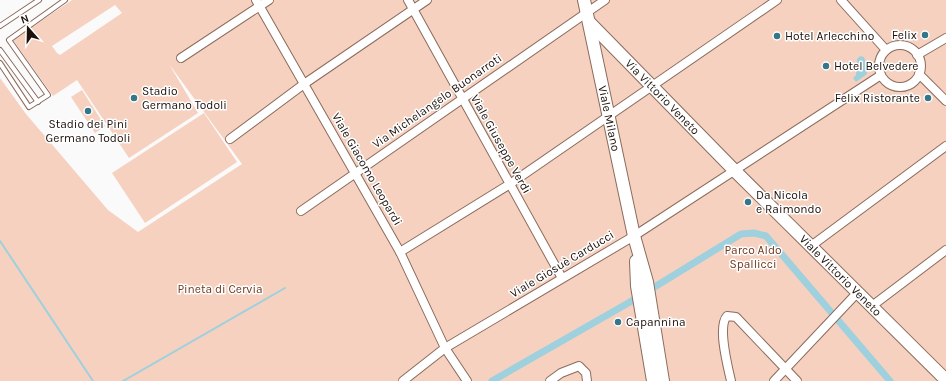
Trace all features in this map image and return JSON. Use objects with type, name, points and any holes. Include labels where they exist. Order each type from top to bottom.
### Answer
[{"type":"street","points":[[181,58],[258,3],[269,0]]},
{"type":"street","name":"Viale Giuseppe Verdi","points":[[408,0],[562,278]]},
{"type":"street","points":[[230,140],[304,84],[427,0]]},
{"type":"street","name":"Viale Milano","points":[[584,0],[588,17],[598,39],[610,116],[634,236],[645,302],[663,381]]},
{"type":"street","name":"Via Michelangelo Buonarroti","points":[[301,211],[462,98],[588,17],[605,0]]},
{"type":"street","points":[[400,252],[510,184],[777,0]]},
{"type":"street","points":[[841,0],[886,50]]},
{"type":"street","name":"Viale Giacomo Leopardi","points":[[258,3],[400,252],[459,381]]},
{"type":"street","points":[[918,55],[946,38]]},
{"type":"street","name":"Via Vittorio Veneto","points":[[598,39],[653,86],[736,171]]},
{"type":"street","points":[[896,45],[904,45],[911,48],[918,55],[920,61],[919,74],[910,84],[901,87],[892,86],[885,82],[880,75],[878,66],[880,58],[886,50],[896,45]]},
{"type":"street","points":[[919,74],[946,101]]},
{"type":"street","name":"Viale Giosuè Carducci","points":[[403,381],[562,278],[634,236],[736,171],[880,75]]},
{"type":"street","points":[[812,246],[946,146]]},
{"type":"street","name":"Viale Vittorio Veneto","points":[[736,171],[946,380]]},
{"type":"street","points":[[872,306],[946,250]]},
{"type":"street","points":[[774,381],[858,292]]},
{"type":"street","name":"Viale Milano","points":[[645,302],[653,381]]},
{"type":"street","points":[[731,381],[722,328],[724,319],[727,316],[736,317],[796,381]]},
{"type":"street","name":"Viale Giacomo Leopardi","points":[[447,352],[467,381]]},
{"type":"street","points":[[550,381],[561,373],[579,366],[586,373],[587,381]]},
{"type":"lane","points":[[0,26],[39,0]]},
{"type":"lane","points":[[0,63],[30,107],[48,96],[10,40],[65,0]]},
{"type":"lane","points":[[0,50],[38,102]]},
{"type":"green space","points":[[72,0],[946,0],[946,381],[0,381],[0,78],[26,114],[108,210],[138,232],[242,164],[169,64],[198,113],[129,158],[77,80],[53,96],[13,40]],"holes":[[[115,5],[122,13],[60,55],[52,46]]]},
{"type":"green space","name":"Stadio dei Pini Germano Todoli","points":[[82,90],[105,126],[95,133],[71,97]]},
{"type":"green space","points":[[204,113],[237,162],[145,223],[112,173]]},
{"type":"water","points":[[860,56],[864,57],[867,74],[856,82],[853,78],[856,75],[857,59]]},
{"type":"waterway","points":[[492,381],[630,302],[741,234],[754,233],[766,236],[890,381]]},
{"type":"waterway","points":[[0,241],[93,381]]},
{"type":"waterway","points":[[123,381],[285,288]]},
{"type":"place","name":"Felix","points":[[925,35]]},
{"type":"place","name":"Hotel Arlecchino","points":[[777,36]]},
{"type":"place","name":"Hotel Belvedere","points":[[826,66]]},
{"type":"place","name":"Stadio Germano Todoli","points":[[134,98]]},
{"type":"place","name":"Felix Ristorante","points":[[928,98]]},
{"type":"place","name":"Stadio dei Pini Germano Todoli","points":[[88,111]]},
{"type":"place","name":"Da Nicola e Raimondo","points":[[748,202]]},
{"type":"place","name":"Capannina","points":[[618,322]]},
{"type":"park label","name":"Parco Aldo Spallicci","points":[[753,257]]},
{"type":"park label","name":"Pineta di Cervia","points":[[220,289]]}]
